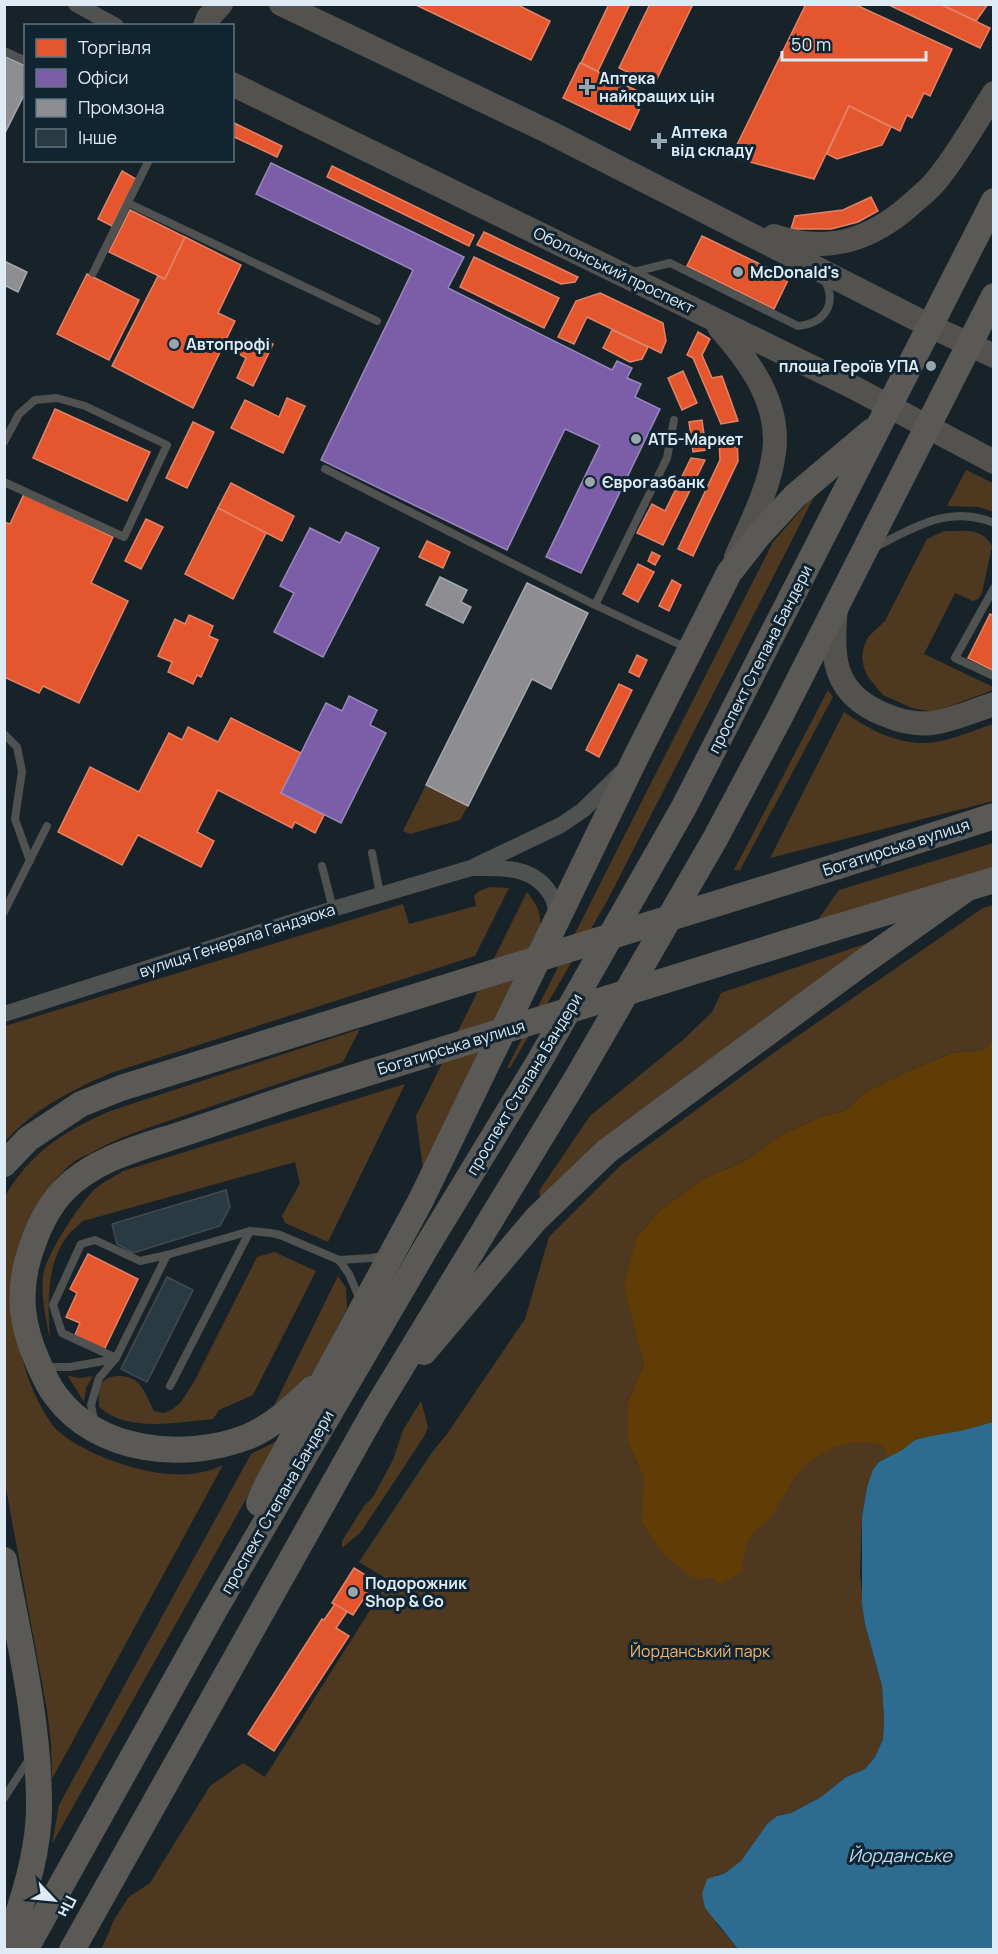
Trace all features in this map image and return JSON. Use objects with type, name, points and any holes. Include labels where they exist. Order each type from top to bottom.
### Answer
[{"type":"main road","points":[[206,24],[208,18],[221,4]]},
{"type":"main road","points":[[281,4],[547,131],[930,326],[980,331]]},
{"type":"main road","name":"Оболонський проспект","points":[[234,85],[851,386],[885,415],[927,427],[993,462]]},
{"type":"main road","points":[[722,219],[786,240],[819,245],[846,241],[872,232],[899,216],[938,179],[993,93]]},
{"type":"main road","name":"проспект Степана Бандери","points":[[25,1950],[213,1611],[427,1246],[540,1060],[684,807],[993,201]]},
{"type":"main road","points":[[72,1950],[374,1412],[578,1076],[709,850],[779,719],[927,427],[980,331],[993,296]]},
{"type":"main road","points":[[213,1611],[267,1485],[421,1200],[557,917],[729,573],[766,483],[774,452],[774,431],[767,397],[758,376],[740,351],[709,316]]},
{"type":"main road","points":[[980,331],[993,356]]},
{"type":"main road","points":[[729,573],[758,536],[795,496],[885,415]]},
{"type":"main road","points":[[836,607],[834,652],[838,670],[850,694],[874,711],[894,719],[915,723],[934,723],[993,704]]},
{"type":"main road","name":"Богатирська вулиця","points":[[4,1164],[28,1139],[81,1104],[121,1088],[993,816]]},
{"type":"main road","name":"Богатирська вулиця","points":[[325,1377],[274,1422],[247,1437],[202,1449],[174,1450],[145,1447],[115,1439],[96,1430],[77,1417],[56,1396],[27,1338],[22,1306],[24,1274],[33,1243],[47,1213],[63,1191],[86,1172],[116,1156],[300,1094],[993,880]]},
{"type":"main road","points":[[374,1412],[536,1219],[607,1151],[969,887]]},
{"type":"main road","points":[[4,1560],[30,1701],[39,1805],[32,1864],[5,1950]]},
{"type":"main road","points":[[87,1950],[92,1912]]},
{"type":"street","points":[[76,4],[112,24]]},
{"type":"street","name":"вулиця Генерала Гандзюка","points":[[4,1014],[380,894],[471,868],[561,825],[583,810],[634,761]]},
{"type":"street","name":"вулиця Генерала Гандзюка","points":[[471,868],[514,868],[532,875],[552,895],[557,917]]},
{"type":"lane","points":[[4,51],[24,60]]},
{"type":"lane","points":[[93,273],[148,162]]},
{"type":"lane","points":[[128,203],[377,321]]},
{"type":"lane","points":[[624,274],[670,263],[798,326],[811,325],[821,318],[828,306],[831,294],[824,278],[811,265]]},
{"type":"lane","points":[[4,442],[19,414],[34,400],[57,398],[85,406],[166,446],[124,537],[4,482]]},
{"type":"lane","points":[[595,605],[667,458],[674,420]]},
{"type":"lane","points":[[325,469],[595,605],[690,650]]},
{"type":"lane","points":[[863,552],[940,518],[964,515],[982,518],[993,523]]},
{"type":"lane","points":[[993,588],[955,658],[993,676]]},
{"type":"lane","points":[[4,734],[17,747],[22,771],[15,819],[30,861]]},
{"type":"lane","points":[[4,912],[47,826]]},
{"type":"lane","points":[[372,853],[380,894]]},
{"type":"lane","points":[[322,866],[333,909]]},
{"type":"lane","points":[[116,1358],[62,1333],[53,1305],[81,1244],[95,1239],[140,1261],[250,1231],[271,1233],[339,1260],[372,1258],[392,1253]]},
{"type":"lane","points":[[170,1386],[250,1231]]},
{"type":"lane","points":[[96,1430],[91,1406],[99,1378],[116,1358],[167,1255]]},
{"type":"lane","points":[[339,1260],[352,1280],[362,1308]]},
{"type":"lane","points":[[40,1367],[70,1367],[116,1358]]},
{"type":"lane","points":[[4,1798],[35,1750]]},
{"type":"green space","points":[[966,470],[993,483],[993,512],[979,507],[947,506]]},
{"type":"green space","points":[[816,493],[607,901],[510,1068],[507,1068],[773,542]]},
{"type":"green space","points":[[944,531],[971,531],[983,536],[992,546],[982,593],[978,599],[973,601],[955,593],[924,654],[993,687],[993,690],[934,712],[912,708],[883,695],[868,677],[862,657],[868,637],[885,621],[927,539]]},
{"type":"green space","points":[[828,690],[833,697],[740,870],[734,870]]},
{"type":"green space","points":[[844,712],[880,733],[900,740],[921,743],[949,739],[993,724],[993,801],[770,858]]},
{"type":"green space","points":[[426,785],[468,806],[460,820],[410,834],[403,831]]},
{"type":"green space","points":[[993,843],[993,871],[815,924],[839,890]]},
{"type":"green space","points":[[490,887],[509,888],[475,956],[111,1073],[82,1086],[41,1110],[5,1142],[5,1026],[403,904],[409,924],[476,906],[474,896],[479,891]]},
{"type":"green space","points":[[527,892],[539,912],[539,934],[423,1169],[416,1116]]},
{"type":"green space","name":"Йорданський парк","points":[[993,905],[994,1040],[987,1048],[952,1053],[911,1070],[866,1092],[846,1110],[821,1117],[781,1135],[745,1161],[705,1178],[660,1210],[636,1238],[625,1287],[644,1364],[628,1401],[628,1443],[644,1478],[885,1402],[902,1450],[879,1462],[867,1487],[862,1517],[860,1573],[865,1624],[882,1686],[883,1739],[875,1757],[865,1769],[846,1777],[821,1797],[791,1813],[777,1816],[767,1824],[741,1861],[725,1873],[716,1875],[716,1923],[738,1949],[101,1950],[115,1918],[129,1897],[150,1883],[210,1786],[243,1763],[265,1777],[389,1580],[359,1562],[525,1319],[549,1237],[621,1165],[779,1049],[983,908]]},
{"type":"green space","points":[[888,936],[598,1142],[541,1200],[539,1191],[590,1116],[683,1040],[712,1012],[721,993]]},
{"type":"green space","points":[[360,1029],[343,1062],[136,1132],[78,1159],[48,1190],[31,1221],[20,1255],[16,1291],[17,1328],[24,1364],[36,1397],[54,1427],[72,1441],[94,1453],[139,1469],[181,1475],[203,1472],[223,1465],[52,1779],[47,1710],[5,1483],[5,1196],[26,1167],[50,1145],[63,1135],[110,1111]]},
{"type":"green space","points":[[405,1084],[328,1242],[285,1223],[282,1216],[300,1183],[295,1162],[83,1221],[61,1245],[52,1271],[49,1299],[50,1340],[44,1308],[45,1267],[72,1217],[98,1186],[123,1171]]},
{"type":"green space","points":[[274,1252],[316,1271],[253,1395],[219,1410],[213,1419],[169,1423],[138,1423],[124,1420],[99,1407],[101,1385],[105,1380],[114,1376],[129,1378],[137,1382],[145,1392],[154,1411],[164,1413],[181,1402],[194,1382],[257,1257]]},
{"type":"green space","points":[[338,1276],[346,1288],[347,1308],[312,1377],[272,1410]]},
{"type":"green space","points":[[68,1376],[80,1378],[93,1376],[86,1388],[84,1402]]},
{"type":"green space","points":[[421,1401],[428,1427],[425,1435],[361,1532],[342,1548],[342,1541],[364,1506],[373,1497],[393,1460],[403,1430]]},
{"type":"green space","points":[[279,1440],[52,1844],[59,1805],[251,1454]]},
{"type":"shaded area","points":[[993,1040],[993,1422],[915,1440],[888,1458],[883,1446],[861,1442],[838,1446],[817,1456],[792,1481],[771,1517],[753,1533],[746,1547],[742,1572],[721,1584],[710,1577],[699,1580],[690,1576],[662,1553],[642,1522],[644,1478],[628,1443],[628,1401],[644,1364],[624,1287],[636,1238],[660,1210],[705,1178],[745,1161],[781,1135],[821,1117],[846,1110],[866,1092],[911,1070],[952,1053],[987,1048]]},
{"type":"water","name":"Йорданське","points":[[993,1422],[993,1949],[738,1949],[705,1908],[702,1894],[707,1879],[725,1873],[741,1861],[767,1824],[777,1816],[791,1813],[821,1797],[846,1777],[865,1769],[875,1757],[883,1739],[882,1686],[865,1624],[862,1604],[862,1517],[867,1487],[873,1470],[879,1462],[915,1440]]},
{"type":"building: Торгівля","points":[[414,4],[516,4],[550,21],[531,60]]},
{"type":"building: Торгівля","points":[[609,4],[630,4],[598,71],[581,63]]},
{"type":"building: Торгівля","points":[[650,4],[693,4],[654,85],[619,68]]},
{"type":"building: Торгівля","points":[[806,4],[854,4],[952,49],[930,96],[924,93],[912,118],[907,115],[900,131],[849,106],[814,179],[731,157]]},
{"type":"building: Торгівля","points":[[887,4],[940,4],[990,28],[980,48]]},
{"type":"building: Торгівля","points":[[940,4],[988,4],[976,21]]},
{"type":"building: Торгівля","points":[[580,63],[646,95],[630,130],[563,98]]},
{"type":"building: Торгівля","points":[[849,106],[891,127],[882,145],[837,159],[827,154]]},
{"type":"building: Торгівля","points":[[234,123],[282,146],[277,157],[234,137]]},
{"type":"building: Торгівля","points":[[332,166],[474,235],[469,246],[327,177]]},
{"type":"building: Торгівля","points":[[122,171],[136,179],[112,226],[98,219]]},
{"type":"building: Торгівля","points":[[871,197],[878,211],[858,222],[831,229],[791,229],[795,216],[843,210]]},
{"type":"building: Торгівля","points":[[130,210],[185,237],[165,279],[109,252]]},
{"type":"building: Торгівля","points":[[484,232],[578,277],[575,282],[561,284],[477,245]]},
{"type":"building: Торгівля","name":"McDonald's","points":[[702,236],[789,278],[774,309],[687,266]]},
{"type":"building: Торгівля","name":"Автопрофі","points":[[185,237],[241,265],[218,313],[235,321],[193,408],[112,366],[158,276],[165,279]]},
{"type":"building: Торгівля","points":[[474,257],[559,298],[544,328],[460,287]]},
{"type":"building: Торгівля","points":[[87,274],[139,300],[109,360],[57,334]]},
{"type":"building: Торгівля","points":[[600,293],[663,323],[666,341],[661,353],[587,317],[574,344],[558,337],[576,301]]},
{"type":"building: Торгівля","points":[[612,330],[648,347],[642,359],[630,362],[603,348]]},
{"type":"building: Торгівля","points":[[698,332],[710,339],[702,355],[712,378],[722,376],[738,421],[721,424],[693,358],[687,355]]},
{"type":"building: Торгівля","points":[[258,337],[273,344],[253,386],[237,378],[246,358],[239,354],[246,339],[255,343]]},
{"type":"building: Торгівля","points":[[683,371],[697,403],[682,410],[668,378]]},
{"type":"building: Торгівля","points":[[287,398],[305,406],[283,453],[231,428],[245,400],[279,417]]},
{"type":"building: Торгівля","points":[[55,409],[150,452],[127,501],[33,458]]},
{"type":"building: Торгівля","points":[[702,420],[706,450],[693,452],[689,422]]},
{"type":"building: Торгівля","points":[[193,422],[214,432],[187,488],[166,478]]},
{"type":"building: Торгівля","points":[[737,437],[738,461],[693,556],[678,549],[720,460],[719,439]]},
{"type":"building: Торгівля","points":[[691,458],[705,460],[663,545],[637,533],[652,504],[665,511]]},
{"type":"building: Торгівля","points":[[231,483],[294,516],[282,541],[218,508]]},
{"type":"building: Торгівля","points":[[24,494],[113,537],[91,583],[128,601],[79,703],[43,686],[39,693],[4,677],[4,522],[10,524]]},
{"type":"building: Торгівля","points":[[218,508],[266,533],[233,599],[185,574]]},
{"type":"building: Торгівля","points":[[146,519],[163,527],[141,569],[125,561]]},
{"type":"building: Торгівля","points":[[427,541],[450,552],[443,568],[419,557]]},
{"type":"building: Торгівля","points":[[652,552],[660,556],[655,565],[648,561]]},
{"type":"building: Торгівля","points":[[638,564],[654,572],[638,602],[623,594]]},
{"type":"building: Торгівля","points":[[672,580],[681,585],[669,611],[659,606]]},
{"type":"building: Торгівля","points":[[990,614],[994,616],[994,671],[968,658]]},
{"type":"building: Торгівля","points":[[189,615],[213,626],[209,636],[218,640],[201,677],[197,675],[193,684],[168,672],[172,662],[158,656],[175,619],[185,624]]},
{"type":"building: Торгівля","points":[[637,655],[647,660],[639,677],[629,672]]},
{"type":"building: Торгівля","points":[[619,684],[632,690],[599,757],[586,750]]},
{"type":"building: Торгівля","points":[[231,718],[301,753],[281,793],[324,815],[315,833],[295,822],[292,828],[218,790],[197,832],[214,841],[201,867],[138,835],[122,865],[58,832],[90,767],[139,792],[169,733],[182,740],[188,727],[218,742]]},
{"type":"building: Торгівля","points":[[88,1254],[138,1279],[104,1350],[75,1335],[80,1323],[66,1317],[77,1293],[70,1289]]},
{"type":"building: Торгівля","name":"Подорожник Shop & Go","points":[[354,1568],[375,1581],[353,1615],[332,1603]]},
{"type":"building: Торгівля","points":[[335,1604],[347,1612],[336,1628],[349,1636],[274,1751],[248,1734],[322,1619],[324,1620]]},
{"type":"building: Офіси","points":[[271,163],[464,257],[448,288],[612,370],[617,361],[632,368],[627,378],[641,384],[635,397],[660,409],[581,573],[546,557],[600,445],[565,429],[507,550],[321,460],[413,270],[256,194]]},
{"type":"building: Офіси","points":[[310,528],[340,543],[346,532],[379,548],[323,657],[274,632],[294,593],[280,586]]},
{"type":"building: Офіси","points":[[349,696],[377,710],[370,725],[386,733],[341,823],[281,793],[326,703],[342,711]]},
{"type":"building: Промзона","points":[[4,56],[24,65],[24,95],[4,135]]},
{"type":"building: Промзона","points":[[4,261],[27,272],[18,292],[4,285]]},
{"type":"building: Промзона","points":[[440,577],[467,590],[461,602],[471,607],[463,623],[426,605]]},
{"type":"building: Промзона","points":[[527,583],[588,613],[551,689],[532,679],[468,806],[426,785]]},
{"type":"building: Інше","points":[[226,1190],[230,1207],[220,1226],[133,1253],[117,1244],[112,1224]]},
{"type":"building: Інше","points":[[167,1277],[193,1290],[147,1382],[121,1369]]},
{"type":"place","name":"Аптека найкращих цін","points":[[587,87]]},
{"type":"place","name":"Аптека від складу","points":[[659,141]]},
{"type":"place","name":"McDonald's","points":[[738,272]]},
{"type":"place","name":"Автопрофі","points":[[174,344]]},
{"type":"place","name":"площа Героїв УПА","points":[[931,366]]},
{"type":"place","name":"АТБ-Маркет","points":[[636,439]]},
{"type":"place","name":"Єврогазбанк","points":[[590,482]]},
{"type":"place","name":"Подорожник Shop & Go","points":[[353,1592]]}]
